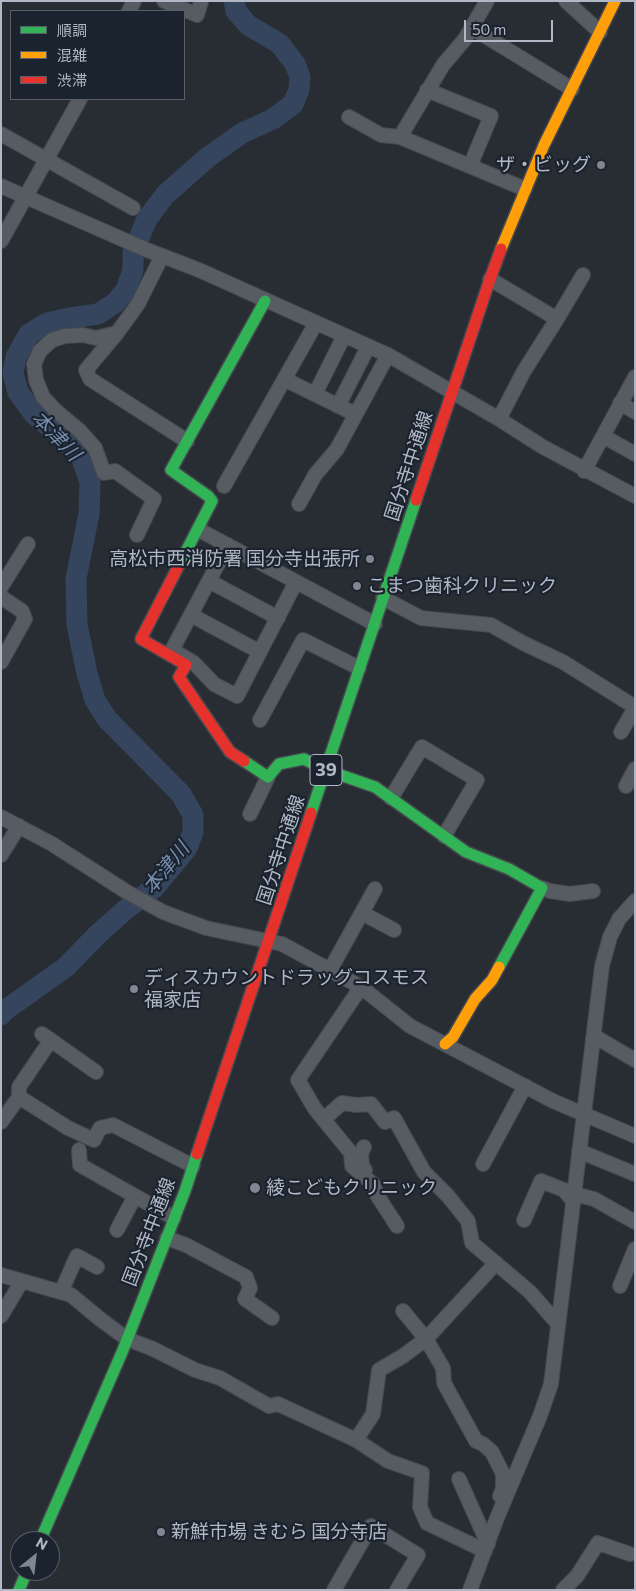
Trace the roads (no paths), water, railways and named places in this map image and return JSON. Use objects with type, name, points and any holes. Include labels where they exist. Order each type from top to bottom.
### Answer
[{"type":"main road","name":"国分寺中通線","points":[[44,1531],[128,1339],[193,1166],[270,941],[359,668],[490,279],[525,189],[615,1]]},
{"type":"main road","points":[[265,301],[171,470],[208,496],[212,501],[141,640],[186,665],[179,677],[230,752],[268,777],[279,764],[304,759],[326,770],[374,787],[466,852],[509,869],[542,888],[492,980],[475,999],[453,1037],[445,1044]]},
{"type":"street","points":[[164,1],[197,15],[201,2]]},
{"type":"street","points":[[400,137],[443,65],[465,39],[487,1]]},
{"type":"street","points":[[566,1],[600,32]]},
{"type":"street","points":[[472,28],[572,89]]},
{"type":"street","points":[[428,90],[491,116],[470,166]]},
{"type":"street","points":[[1,241],[79,100]]},
{"type":"street","points":[[349,117],[381,134],[400,137],[525,189]]},
{"type":"street","points":[[1,134],[133,208]]},
{"type":"street","points":[[1,186],[147,250],[200,270],[388,355],[452,390],[461,398],[584,471],[635,496]]},
{"type":"street","points":[[162,256],[138,304],[86,370],[90,379],[187,441]]},
{"type":"street","points":[[499,419],[524,371],[583,276]]},
{"type":"street","points":[[490,279],[557,319]]},
{"type":"street","points":[[224,486],[316,323]]},
{"type":"street","points":[[117,333],[96,338],[83,335],[65,336],[52,340],[40,351],[34,364],[36,380],[43,397],[80,431],[95,448],[104,474],[115,471],[154,499],[137,535]]},
{"type":"street","points":[[314,394],[344,336]]},
{"type":"street","points":[[338,406],[368,347]]},
{"type":"street","points":[[299,504],[315,475],[336,449],[388,355]]},
{"type":"street","points":[[584,471],[635,377]]},
{"type":"street","points":[[284,379],[355,414]]},
{"type":"street","points":[[620,404],[635,412]]},
{"type":"street","points":[[603,436],[635,454]]},
{"type":"street","points":[[203,532],[374,624]]},
{"type":"street","points":[[1,587],[28,544]]},
{"type":"street","points":[[228,545],[172,650],[194,663],[214,684],[237,696],[296,582]]},
{"type":"street","points":[[209,581],[278,618]]},
{"type":"street","points":[[1,597],[22,612],[26,619],[1,662]]},
{"type":"street","points":[[384,598],[421,618],[491,625],[563,662],[635,708],[622,732]]},
{"type":"street","points":[[191,615],[260,652]]},
{"type":"street","points":[[260,720],[303,640],[359,668]]},
{"type":"street","points":[[391,798],[422,747],[477,780],[444,836]]},
{"type":"street","points":[[626,786],[635,769]]},
{"type":"street","points":[[250,814],[268,777]]},
{"type":"street","points":[[1,816],[52,844],[127,892],[163,912],[206,928],[282,944],[361,987],[410,1026],[525,1086],[635,1136]]},
{"type":"street","points":[[1,855],[19,826]]},
{"type":"street","points":[[542,888],[570,894],[593,890]]},
{"type":"street","points":[[330,970],[375,889]]},
{"type":"street","points":[[470,1590],[551,1384],[602,966],[610,937],[619,919],[635,901]]},
{"type":"street","points":[[362,912],[394,930]]},
{"type":"street","points":[[361,987],[298,1080],[315,1109],[352,1153],[352,1166],[373,1184]]},
{"type":"street","points":[[1,1122],[19,1097],[19,1087],[46,1037],[96,1072]]},
{"type":"street","points":[[593,1038],[599,1039],[635,1060]]},
{"type":"street","points":[[483,1164],[525,1086]]},
{"type":"street","points":[[19,1097],[68,1128],[94,1140],[100,1128],[113,1125],[193,1166]]},
{"type":"street","points":[[324,1119],[342,1103],[371,1104],[385,1122],[394,1118],[424,1172],[448,1196],[468,1221],[472,1243],[530,1292],[558,1324]]},
{"type":"street","points":[[364,1147],[360,1154],[362,1165],[377,1195],[397,1226]]},
{"type":"street","points":[[79,1150],[80,1165],[174,1218]]},
{"type":"street","points":[[579,1151],[635,1174]]},
{"type":"street","points":[[524,1220],[541,1181],[564,1190],[574,1197],[594,1199],[635,1222]]},
{"type":"street","points":[[117,1230],[135,1196]]},
{"type":"street","points":[[167,1238],[246,1277],[250,1288],[245,1298],[272,1318]]},
{"type":"street","points":[[620,1286],[632,1265],[635,1248]]},
{"type":"street","points":[[61,1292],[77,1256],[97,1267]]},
{"type":"street","points":[[356,1440],[372,1414],[379,1370],[403,1356],[426,1339],[496,1263]]},
{"type":"street","points":[[1,1275],[71,1295],[128,1339],[195,1370],[220,1378],[268,1406],[278,1404],[356,1440],[388,1461],[422,1473],[420,1508],[427,1523],[486,1547]]},
{"type":"street","points":[[1,1316],[22,1281]]},
{"type":"street","points":[[403,1311],[426,1339],[443,1368],[444,1384],[476,1441],[492,1452],[503,1474],[504,1488],[494,1512],[497,1518]]},
{"type":"street","points":[[459,1479],[486,1547]]},
{"type":"street","points":[[334,1590],[371,1526],[418,1555],[397,1590]]},
{"type":"street","points":[[563,1590],[577,1576],[598,1543],[630,1554]]},
{"type":"waterway","name":"本津川","points":[[1,1015],[66,967],[97,935],[154,888],[187,848],[193,832],[193,815],[181,794],[107,719],[95,700],[77,625],[76,579],[89,514],[90,482],[81,456],[34,414],[18,392],[13,373],[16,357],[29,334],[47,323],[98,314],[115,303],[126,290],[133,270],[133,252],[147,219],[165,195],[207,158],[242,133],[273,119],[293,104],[299,90],[300,77],[295,64],[280,44],[248,25],[236,11],[234,1]]},
{"type":"place","name":"ザ・ビッグ","points":[[601,165]]},
{"type":"place","name":"高松市西消防署 国分寺出張所","points":[[370,559]]},
{"type":"place","name":"こまつ歯科クリニック","points":[[357,586]]},
{"type":"place","name":"ディスカウントドラッグコスモス 福家店","points":[[134,989]]},
{"type":"place","name":"綾こどもクリニック","points":[[255,1188]]},
{"type":"place","name":"新鮮市場 きむら 国分寺店","points":[[161,1532]]}]
